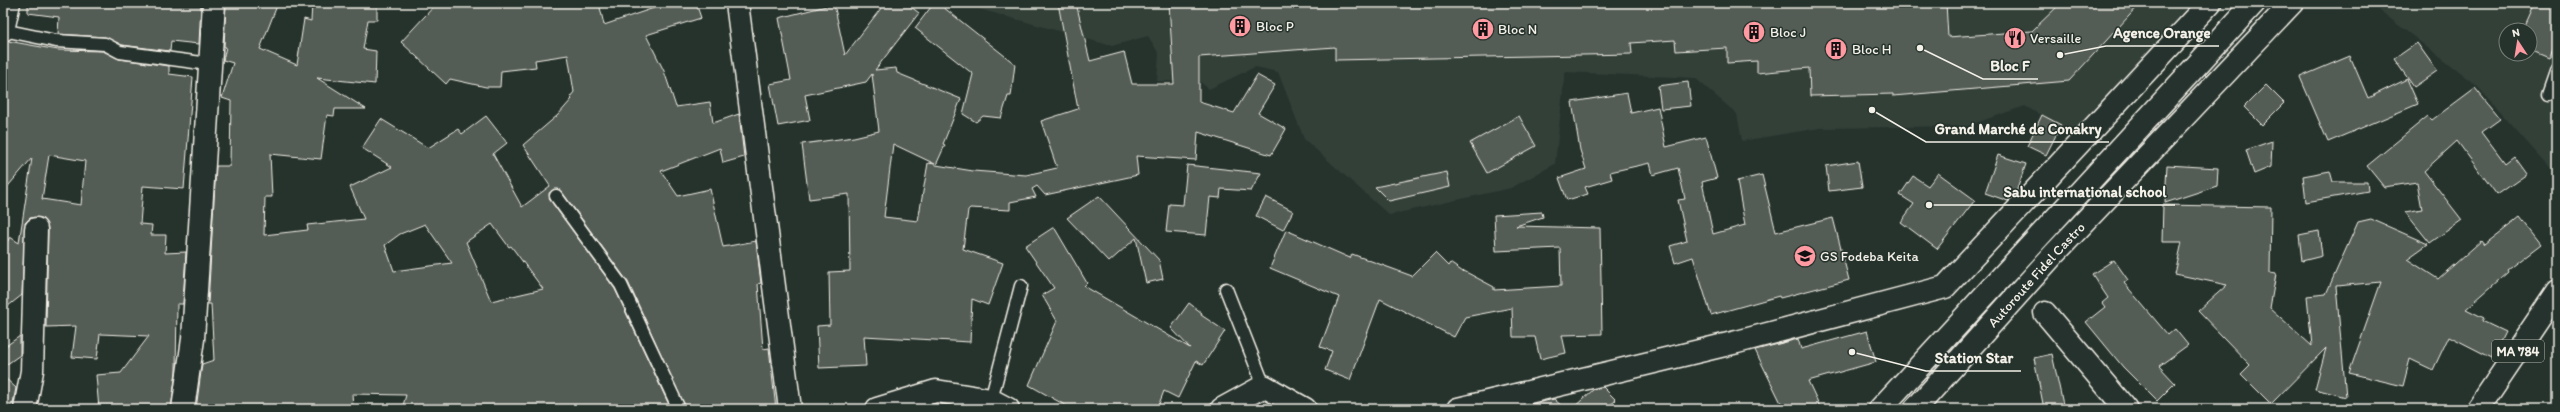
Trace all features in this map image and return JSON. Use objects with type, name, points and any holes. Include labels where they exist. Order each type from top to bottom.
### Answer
[{"type":"main road","points":[[3,30],[9,3]]},
{"type":"main road","points":[[183,409],[193,339],[214,3]]},
{"type":"main road","points":[[737,3],[790,409]]},
{"type":"main road","points":[[1458,409],[1737,342],[1945,287],[2210,3]]},
{"type":"main road","name":"Autoroute Fidel Castro","points":[[1880,409],[2254,3]]},
{"type":"main road","name":"Autoroute Fidel Castro","points":[[1915,409],[2054,254],[2292,3]]},
{"type":"main road","points":[[25,409],[32,371],[36,229]]},
{"type":"main road","name":"MA 784","points":[[2478,409],[2557,292]]},
{"type":"main road","points":[[2045,313],[2126,409]]},
{"type":"main road","points":[[1222,409],[1264,386],[1305,409]]},
{"type":"main road","points":[[877,409],[936,391],[999,404]]},
{"type":"lane","points":[[3,30],[56,41],[105,44],[120,52],[209,64]]},
{"type":"lane","points":[[2548,95],[2557,69]]},
{"type":"lane","points":[[556,196],[621,285],[679,409]]},
{"type":"lane","points":[[999,404],[1021,286]]},
{"type":"lane","points":[[1226,289],[1264,386]]},
{"type":"shaded area","points":[[958,3],[2198,3],[2083,140],[2025,106],[1967,126],[1820,128],[1742,141],[1737,114],[1695,78],[1565,72],[1555,164],[1511,188],[1389,215],[1304,139],[1278,72],[1255,67],[1209,89],[1200,82],[1157,81],[1159,54],[1148,36],[1112,46]]},
{"type":"shaded area","points":[[2370,3],[2557,3],[2557,176],[2477,86]]},
{"type":"building","points":[[28,3],[201,3],[199,44],[171,41],[170,51],[122,45],[105,37],[58,34],[59,17],[28,13]]},
{"type":"building","points":[[226,3],[278,3],[260,49],[297,65],[304,19],[311,21],[312,3],[377,3],[377,20],[368,20],[363,49],[376,51],[375,84],[317,78],[366,109],[335,109],[334,116],[327,115],[321,159],[270,154],[272,197],[265,197],[264,235],[308,230],[307,225],[364,219],[350,187],[392,167],[362,148],[381,119],[428,148],[458,129],[462,134],[486,116],[507,143],[493,154],[522,207],[550,186],[523,145],[558,115],[572,99],[570,97],[574,92],[568,55],[535,60],[536,67],[501,71],[500,87],[486,87],[450,79],[446,84],[401,42],[437,3],[599,3],[604,25],[654,8],[652,3],[696,3],[701,18],[646,35],[664,71],[676,107],[710,102],[713,123],[739,114],[744,157],[723,163],[720,148],[661,171],[678,196],[710,189],[723,247],[756,241],[761,283],[758,284],[763,349],[769,348],[776,409],[686,409],[628,282],[562,192],[556,189],[549,193],[550,200],[615,289],[671,409],[512,409],[511,406],[495,409],[402,409],[406,395],[352,394],[353,408],[345,409],[196,409],[202,364],[214,360],[211,304],[208,304],[216,166],[230,166],[231,101],[222,98],[233,63],[223,60],[226,47],[224,47]],"holes":[[[425,224],[452,263],[394,271],[385,245],[400,234]],[[492,224],[509,247],[511,246],[543,289],[491,301],[466,242]]]},
{"type":"building","points":[[885,3],[906,3],[919,13],[875,70],[896,68],[897,73],[961,99],[943,144],[945,145],[936,165],[973,171],[1026,175],[1057,168],[1041,121],[1078,109],[1058,3],[1076,3],[1090,61],[1124,52],[1132,84],[1174,84],[1169,3],[1946,3],[1948,37],[2032,31],[2061,3],[2141,3],[2069,81],[1893,96],[1893,94],[1810,96],[1809,68],[1757,73],[1757,61],[1727,63],[1727,48],[1676,51],[1675,40],[1631,43],[1632,54],[1335,60],[1335,47],[1199,57],[1199,102],[1234,113],[1257,75],[1275,85],[1258,113],[1286,129],[1271,155],[1198,132],[1196,160],[1136,156],[1138,175],[1045,195],[1037,186],[1032,189],[1036,197],[1010,202],[1010,210],[970,208],[968,210],[963,249],[1003,263],[988,305],[972,299],[970,342],[864,336],[866,366],[819,368],[817,326],[830,325],[829,272],[850,271],[849,194],[809,199],[802,144],[854,137],[879,131],[872,74],[866,82],[805,95],[810,120],[778,126],[770,84],[791,80],[779,18],[834,4],[845,55]],"holes":[[[893,144],[935,164],[928,163],[918,221],[884,217]]]},
{"type":"building","points":[[934,3],[938,3],[1015,64],[1011,96],[1008,96],[1001,118],[983,116],[976,122],[963,114],[973,74],[915,28]]},
{"type":"building","points":[[2534,3],[2557,3],[2557,41],[2549,58],[2538,53],[2538,22],[2526,22]]},
{"type":"building","points":[[8,41],[58,50],[103,51],[119,59],[169,66],[169,74],[193,77],[184,189],[143,186],[140,224],[152,225],[151,235],[166,235],[165,253],[186,252],[183,304],[177,304],[176,371],[171,409],[99,409],[96,375],[121,373],[149,336],[100,334],[97,359],[72,357],[76,326],[46,327],[48,229],[42,218],[30,218],[25,223],[22,295],[3,310],[3,248],[10,237],[19,243],[32,158],[3,192],[3,42]],"holes":[[[49,155],[85,161],[81,205],[42,199]]]},
{"type":"building","points":[[2417,43],[2437,71],[2414,87],[2394,59]]},
{"type":"building","points":[[2350,56],[2368,98],[2407,79],[2418,104],[2328,142],[2300,77]]},
{"type":"building","points":[[1688,82],[1691,106],[1661,109],[1658,86]]},
{"type":"building","points":[[2266,85],[2284,103],[2262,125],[2244,107]]},
{"type":"building","points":[[2475,88],[2500,119],[2482,132],[2505,163],[2514,156],[2527,174],[2497,195],[2457,141],[2424,171],[2462,220],[2430,243],[2405,212],[2422,209],[2417,182],[2384,187],[2367,166],[2428,116],[2432,120]]},
{"type":"building","points":[[1627,93],[1631,113],[1658,107],[1666,147],[1706,137],[1717,178],[1702,182],[1713,234],[1745,225],[1737,181],[1762,175],[1776,232],[1833,218],[1849,280],[1780,298],[1779,296],[1711,315],[1693,257],[1675,263],[1670,246],[1687,241],[1678,200],[1685,199],[1678,168],[1653,175],[1650,163],[1610,172],[1612,179],[1585,187],[1588,194],[1567,200],[1559,178],[1586,169],[1580,150],[1572,102]]},
{"type":"building","points":[[2042,115],[2061,125],[2046,155],[2027,146]]},
{"type":"building","points":[[1519,116],[1536,146],[1487,173],[1470,143]]},
{"type":"building","points":[[2272,141],[2271,167],[2254,174],[2246,150]]},
{"type":"building","points":[[1998,155],[2026,164],[2016,192],[2008,201],[1985,193]]},
{"type":"building","points":[[1858,161],[1862,187],[1829,191],[1826,166]]},
{"type":"building","points":[[1187,165],[1261,173],[1251,191],[1221,189],[1220,198],[1210,197],[1206,235],[1166,232],[1169,204],[1183,205]]},
{"type":"building","points":[[2167,165],[2218,168],[2217,186],[2165,203]]},
{"type":"building","points":[[2330,171],[2333,182],[2367,182],[2368,191],[2306,202],[2303,176]]},
{"type":"building","points":[[1447,172],[1450,187],[1389,201],[1375,187]]},
{"type":"building","points":[[1938,173],[1975,200],[1937,249],[1901,222],[1914,204],[1900,195],[1913,176],[1928,186]]},
{"type":"building","points":[[1099,196],[1159,260],[1163,279],[1146,283],[1136,238],[1109,262],[1067,218]]},
{"type":"building","points":[[1266,197],[1293,211],[1283,230],[1256,216]]},
{"type":"building","points":[[2163,205],[2271,207],[2270,273],[2276,274],[2270,308],[2312,346],[2307,296],[2326,294],[2358,222],[2371,219],[2428,244],[2407,259],[2438,279],[2481,241],[2484,245],[2520,217],[2541,244],[2507,270],[2508,272],[2466,309],[2484,318],[2482,321],[2505,332],[2492,358],[2449,336],[2433,370],[2410,359],[2403,386],[2349,373],[2381,282],[2336,286],[2346,397],[2315,389],[2326,348],[2271,404],[2241,374],[2250,365],[2198,311],[2227,285],[2175,274],[2182,242],[2162,242]]},
{"type":"building","points":[[1542,212],[1543,217],[1516,226],[1600,228],[1602,334],[1562,335],[1566,353],[1540,359],[1535,337],[1513,337],[1512,308],[1465,317],[1454,337],[1380,299],[1350,380],[1325,370],[1332,351],[1320,347],[1339,297],[1270,268],[1286,230],[1350,258],[1352,254],[1412,276],[1435,253],[1448,266],[1450,263],[1463,272],[1464,271],[1494,287],[1494,290],[1561,286],[1560,248],[1496,251],[1494,215]]},
{"type":"building","points":[[1054,227],[1087,283],[1084,286],[1190,348],[1171,328],[1189,303],[1202,313],[1201,315],[1225,331],[1203,365],[1196,361],[1178,398],[1164,391],[1157,409],[1072,409],[1029,385],[1057,321],[1042,295],[1054,288],[1025,246]]},
{"type":"building","points":[[2319,231],[2322,256],[2302,261],[2299,235]]},
{"type":"building","points":[[2114,260],[2128,280],[2124,283],[2168,335],[2175,329],[2188,345],[2159,366],[2175,383],[2157,401],[2123,367],[2086,322],[2105,307],[2102,303],[2108,298],[2092,274]]},
{"type":"building","points":[[1867,331],[1876,362],[1808,381],[1821,409],[1784,409],[1755,350],[1798,339],[1801,349]]},
{"type":"building","points":[[20,336],[20,355],[3,367],[3,348]]},
{"type":"building","points":[[2052,354],[2064,409],[2044,409],[2034,358]]},
{"type":"building","points":[[3,376],[16,388],[13,403],[8,409],[3,409]]},
{"type":"building","points":[[1603,387],[1616,400],[1606,409],[1572,409],[1594,389]]},
{"type":"building","points":[[1554,399],[1565,409],[1528,409],[1533,404]]},
{"type":"place","name":"Bloc P","points":[[1240,26]]},
{"type":"place","name":"Bloc N","points":[[1483,29]]},
{"type":"place","name":"Bloc J","points":[[1754,32]]},
{"type":"place","name":"Versaille","points":[[2015,38]]},
{"type":"place","name":"Bloc F","points":[[1920,48]]},
{"type":"place","name":"Bloc H","points":[[1836,49]]},
{"type":"place","name":"Agence Orange","points":[[2060,55]]},
{"type":"place","name":"Grand Marché de Conakry","points":[[1872,110]]},
{"type":"place","name":"Sabu international school","points":[[1929,205]]},
{"type":"place","name":"GS Fodeba Keita","points":[[1805,256]]},
{"type":"place","name":"Station Star","points":[[1852,352]]}]
